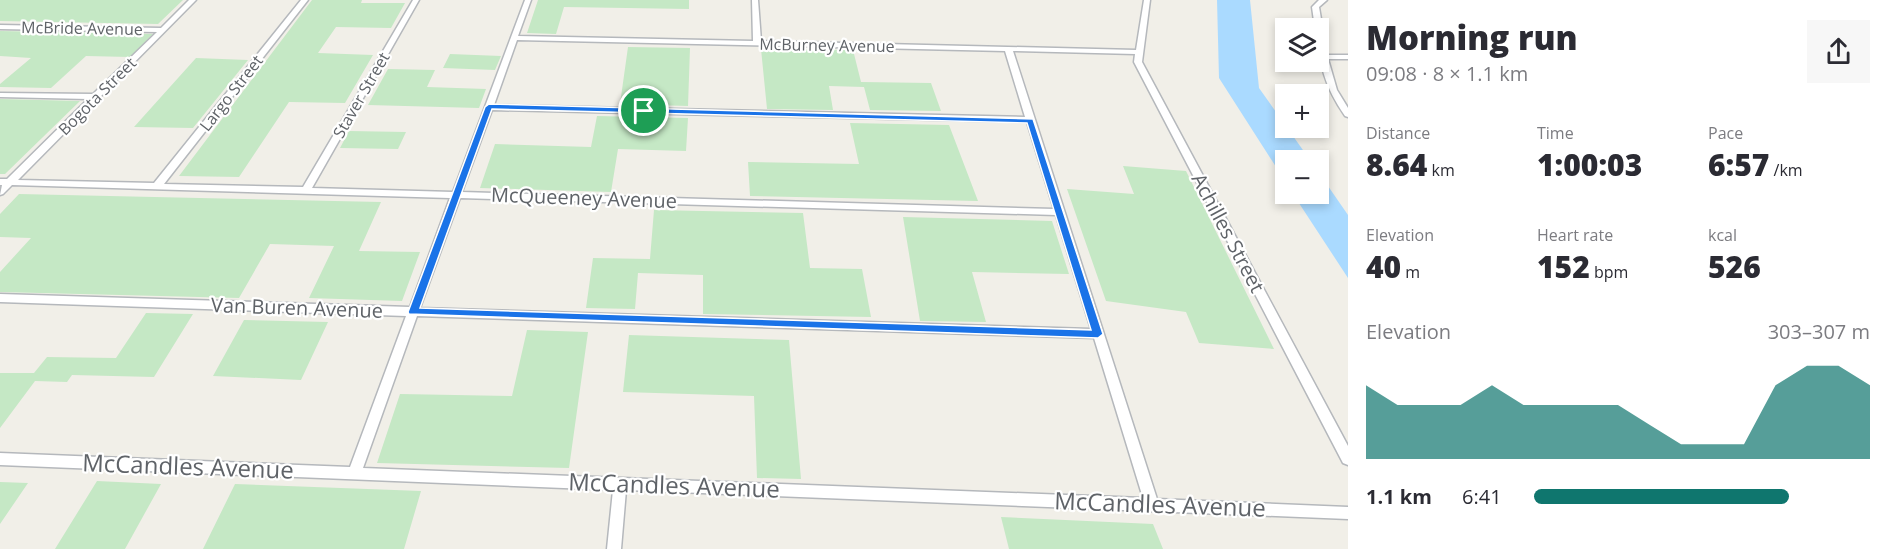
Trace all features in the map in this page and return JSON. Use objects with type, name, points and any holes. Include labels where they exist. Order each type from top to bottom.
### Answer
[{"type":"street","name":"Bogota Street","points":[[0,192],[5,182],[96,97],[193,0]]},
{"type":"street","name":"Largo Street","points":[[157,186],[305,0]]},
{"type":"street","name":"Staver Street","points":[[306,190],[416,0]]},
{"type":"street","points":[[354,473],[528,0]]},
{"type":"street","points":[[755,0],[757,43]]},
{"type":"street","name":"Achilles Street","points":[[1147,0],[1138,62],[1348,459]]},
{"type":"street","points":[[1317,18],[1315,7],[1324,0]]},
{"type":"street","name":"McBride Avenue","points":[[0,27],[163,30]]},
{"type":"street","name":"McBurney Avenue","points":[[514,38],[1139,52]]},
{"type":"street","points":[[1008,49],[1152,505]]},
{"type":"street","points":[[1329,57],[1348,57]]},
{"type":"street","points":[[1328,72],[1333,91],[1348,114]]},
{"type":"street","points":[[0,94],[96,97]]},
{"type":"street","points":[[489,107],[1031,120]]},
{"type":"street","name":"McQueeney Avenue","points":[[5,182],[1059,212]]},
{"type":"street","name":"Van Buren Avenue","points":[[0,298],[1098,334]]},
{"type":"street","name":"McCandles Avenue","points":[[0,459],[1348,513]]},
{"type":"street","points":[[614,549],[620,484]]},
{"type":"green space","points":[[0,0],[183,0],[158,24],[0,21]]},
{"type":"green space","points":[[312,0],[405,3],[391,28],[336,27],[318,53],[373,55],[345,103],[289,102],[239,177],[179,176]]},
{"type":"green space","points":[[538,0],[689,0],[689,9],[564,7],[556,34],[527,33]]},
{"type":"green space","points":[[0,31],[153,34],[130,57],[86,56],[51,88],[0,87],[0,84],[31,58],[0,56]]},
{"type":"green space","points":[[628,47],[690,48],[688,106],[620,104]]},
{"type":"green space","points":[[761,49],[853,50],[861,82],[931,83],[941,111],[870,110],[864,87],[829,86],[833,110],[767,109]]},
{"type":"green space","points":[[450,54],[501,56],[495,70],[443,68]]},
{"type":"green space","points":[[196,58],[248,60],[193,128],[134,127]]},
{"type":"green space","points":[[388,69],[435,70],[427,87],[486,89],[479,108],[368,105]]},
{"type":"green space","points":[[0,99],[80,101],[5,174],[0,174]]},
{"type":"green space","points":[[597,116],[688,118],[686,151],[618,149],[611,192],[480,188],[495,144],[591,147]]},
{"type":"green space","points":[[850,123],[949,125],[978,201],[750,196],[748,162],[859,164]]},
{"type":"green space","points":[[349,131],[406,132],[398,149],[340,148]]},
{"type":"green space","points":[[1123,166],[1186,171],[1274,349],[1199,343],[1186,312],[1106,301],[1067,189],[1134,194]]},
{"type":"green space","points":[[19,194],[381,202],[359,251],[420,252],[402,301],[309,298],[334,246],[270,244],[239,298],[0,292],[0,272],[31,238],[0,237],[0,214]]},
{"type":"green space","points":[[654,210],[803,213],[810,268],[862,269],[871,317],[703,314],[703,275],[638,273],[635,309],[586,308],[593,258],[650,259]]},
{"type":"green space","points":[[903,217],[1052,221],[1069,274],[972,272],[986,322],[920,321]]},
{"type":"green space","points":[[146,313],[193,314],[154,377],[72,375],[67,382],[35,381],[0,428],[0,373],[34,373],[47,357],[116,358]]},
{"type":"green space","points":[[244,320],[328,322],[301,380],[213,376]]},
{"type":"green space","points":[[527,330],[588,332],[569,468],[377,463],[400,394],[512,396]]},
{"type":"green space","points":[[629,335],[789,340],[801,479],[757,478],[754,396],[623,392]]},
{"type":"green space","points":[[97,481],[161,484],[125,549],[55,549]]},
{"type":"green space","points":[[0,482],[28,483],[0,524]]},
{"type":"green space","points":[[235,484],[421,491],[404,549],[203,549]]},
{"type":"green space","points":[[1001,517],[1153,524],[1163,549],[1009,549]]},
{"type":"water","points":[[1217,0],[1250,0],[1259,88],[1275,111],[1275,138],[1294,138],[1303,150],[1275,150],[1275,165],[1219,78]]},
{"type":"water","points":[[1329,187],[1348,215],[1348,278],[1300,204],[1329,204]]},
{"type":"route","points":[[489,107],[644,111],[1031,120],[1098,334],[413,312],[489,107]]}]
